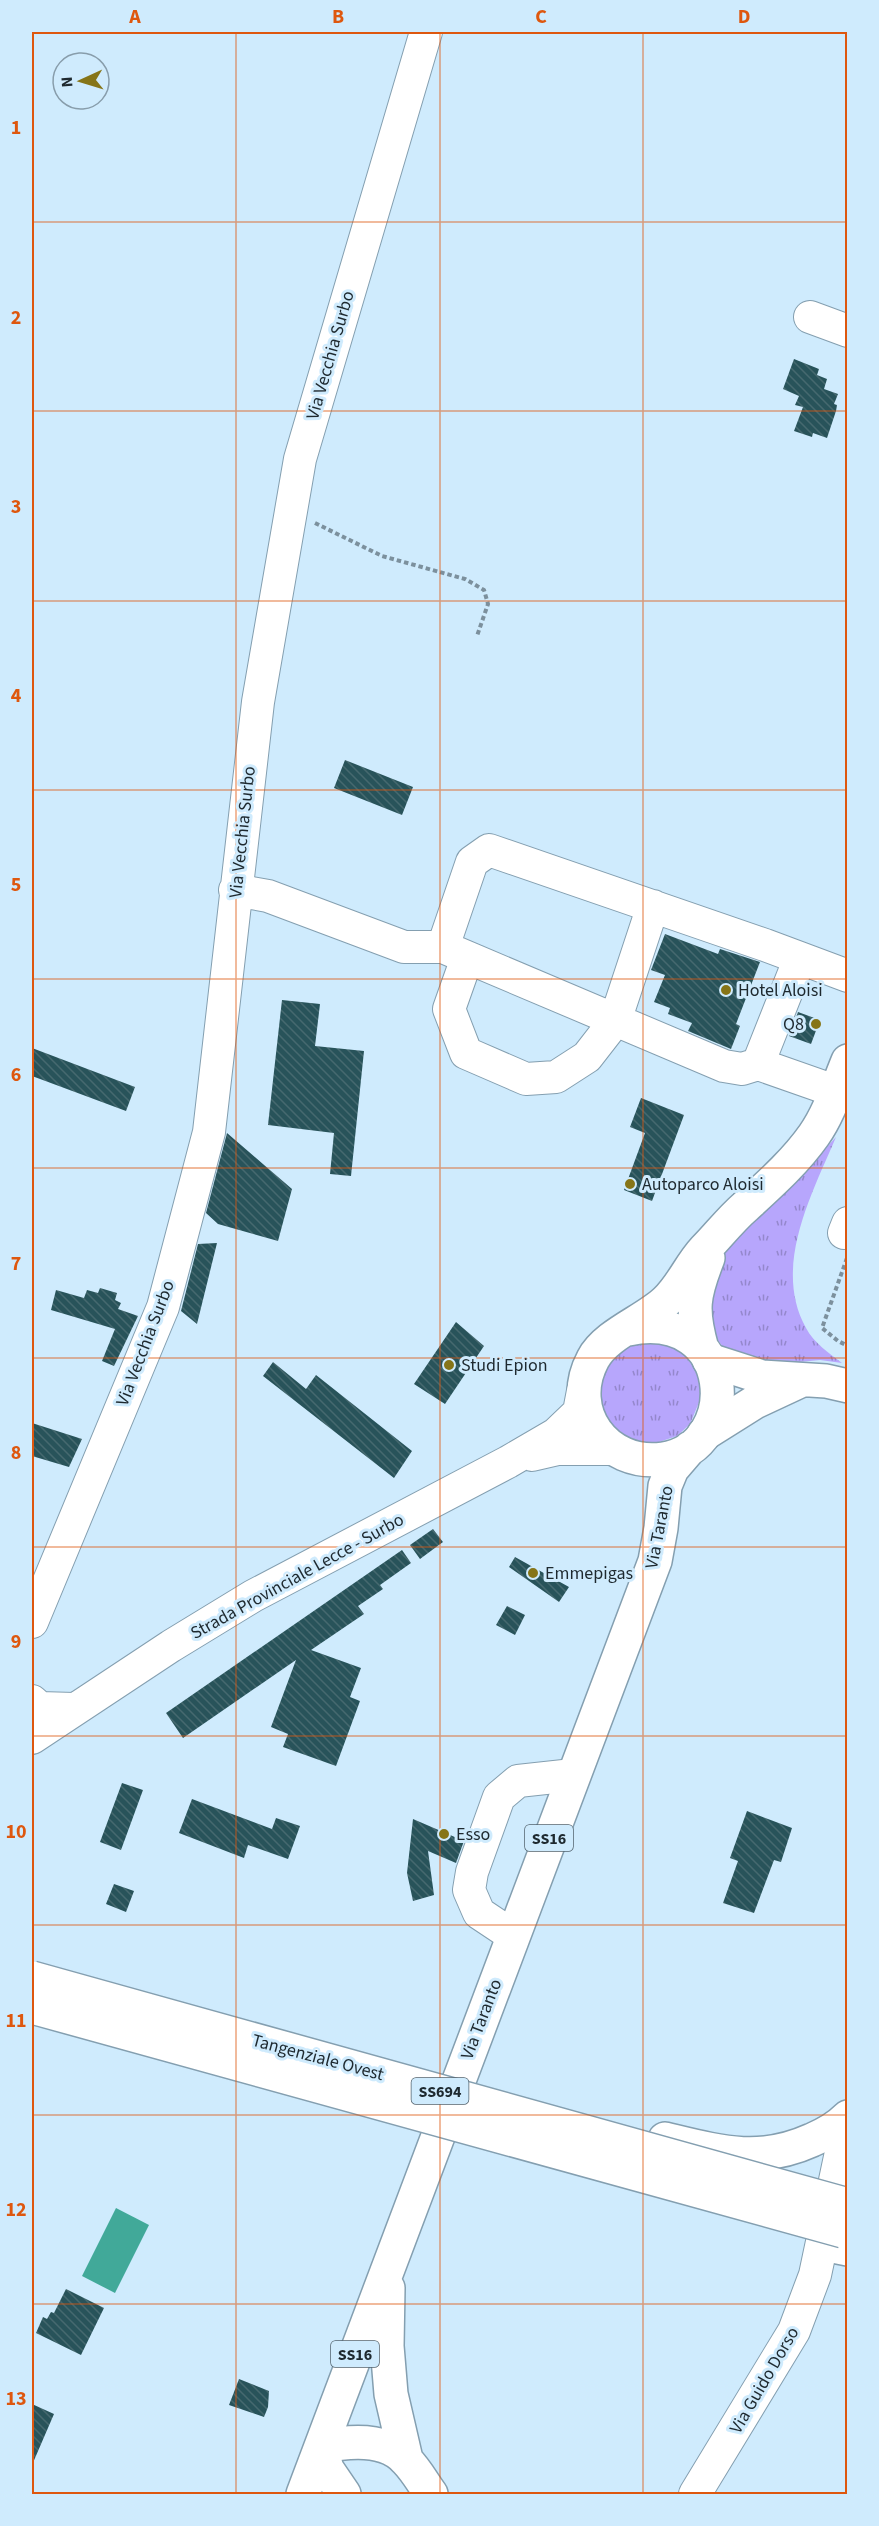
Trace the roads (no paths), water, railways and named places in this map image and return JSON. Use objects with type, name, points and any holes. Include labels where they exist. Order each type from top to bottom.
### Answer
[{"type":"main road","name":"Via Taranto","points":[[635,1612],[647,1561],[649,1508],[636,1471],[619,1452],[602,1440],[588,1419],[583,1391],[586,1373],[594,1357],[611,1338],[652,1314],[669,1298],[699,1256],[776,1178],[815,1134],[848,1061]]},
{"type":"main road","name":"Via Taranto","points":[[303,2494],[389,2261],[655,1562],[665,1486],[672,1468],[697,1441],[715,1414],[717,1383],[694,1321],[695,1298],[708,1258],[720,1233]]},
{"type":"main road","points":[[628,1329],[647,1325],[674,1329],[693,1340],[706,1354],[762,1377],[826,1381],[848,1386]]},
{"type":"main road","points":[[697,1441],[755,1402],[778,1389],[801,1380]]},
{"type":"main road","name":"Via Taranto","points":[[619,1452],[645,1460],[666,1459],[697,1441]]},
{"type":"main road","name":"Tangenziale Ovest","points":[[32,1978],[484,2104],[845,2233]]},
{"type":"main road","name":"Tangenziale Ovest","points":[[32,2007],[845,2233]]},
{"type":"main road","points":[[484,2104],[526,2105],[729,2154],[760,2155],[793,2148],[821,2136],[848,2118]]},
{"type":"main road","points":[[389,2261],[387,2346],[391,2394],[406,2459]]},
{"type":"main road","points":[[344,2494],[327,2469],[321,2447],[347,2441],[371,2443],[392,2450],[406,2459],[431,2494]]},
{"type":"street","name":"Via Vecchia Surbo","points":[[32,1622],[163,1307],[209,1132],[258,702],[300,459],[426,32]]},
{"type":"street","points":[[810,317],[848,331]]},
{"type":"street","points":[[653,906],[615,1021],[587,1057],[556,1077],[526,1079],[466,1053],[449,1009],[455,953],[472,862],[489,850],[653,906],[848,976]]},
{"type":"street","points":[[235,890],[268,896],[404,947],[455,953],[724,1066],[742,1069],[758,1064],[835,1091]]},
{"type":"street","points":[[758,1064],[800,958]]},
{"type":"street","name":"Strada Provinciale Lecce - Surbo","points":[[32,1738],[74,1708],[253,1596],[508,1462],[568,1424],[579,1412],[583,1391]]},
{"type":"street","name":"Strada Provinciale Lecce - Surbo","points":[[508,1462],[558,1449],[619,1452]]},
{"type":"street","points":[[32,1701],[40,1708],[74,1708]]},
{"type":"street","points":[[513,1935],[479,1913],[469,1890],[472,1872],[499,1797],[518,1780],[573,1775]]},
{"type":"street","name":"Via Guido Dorso","points":[[695,2494],[794,2331],[815,2275],[848,2118]]},
{"type":"place","name":"Hotel Aloisi","points":[[726,990]]},
{"type":"place","name":"Q8","points":[[816,1024]]},
{"type":"place","name":"Autoparco Aloisi","points":[[630,1184]]},
{"type":"place","name":"Studi Epion","points":[[449,1365]]},
{"type":"place","name":"Emmepigas","points":[[533,1573]]},
{"type":"place","name":"Esso","points":[[444,1834]]}]
